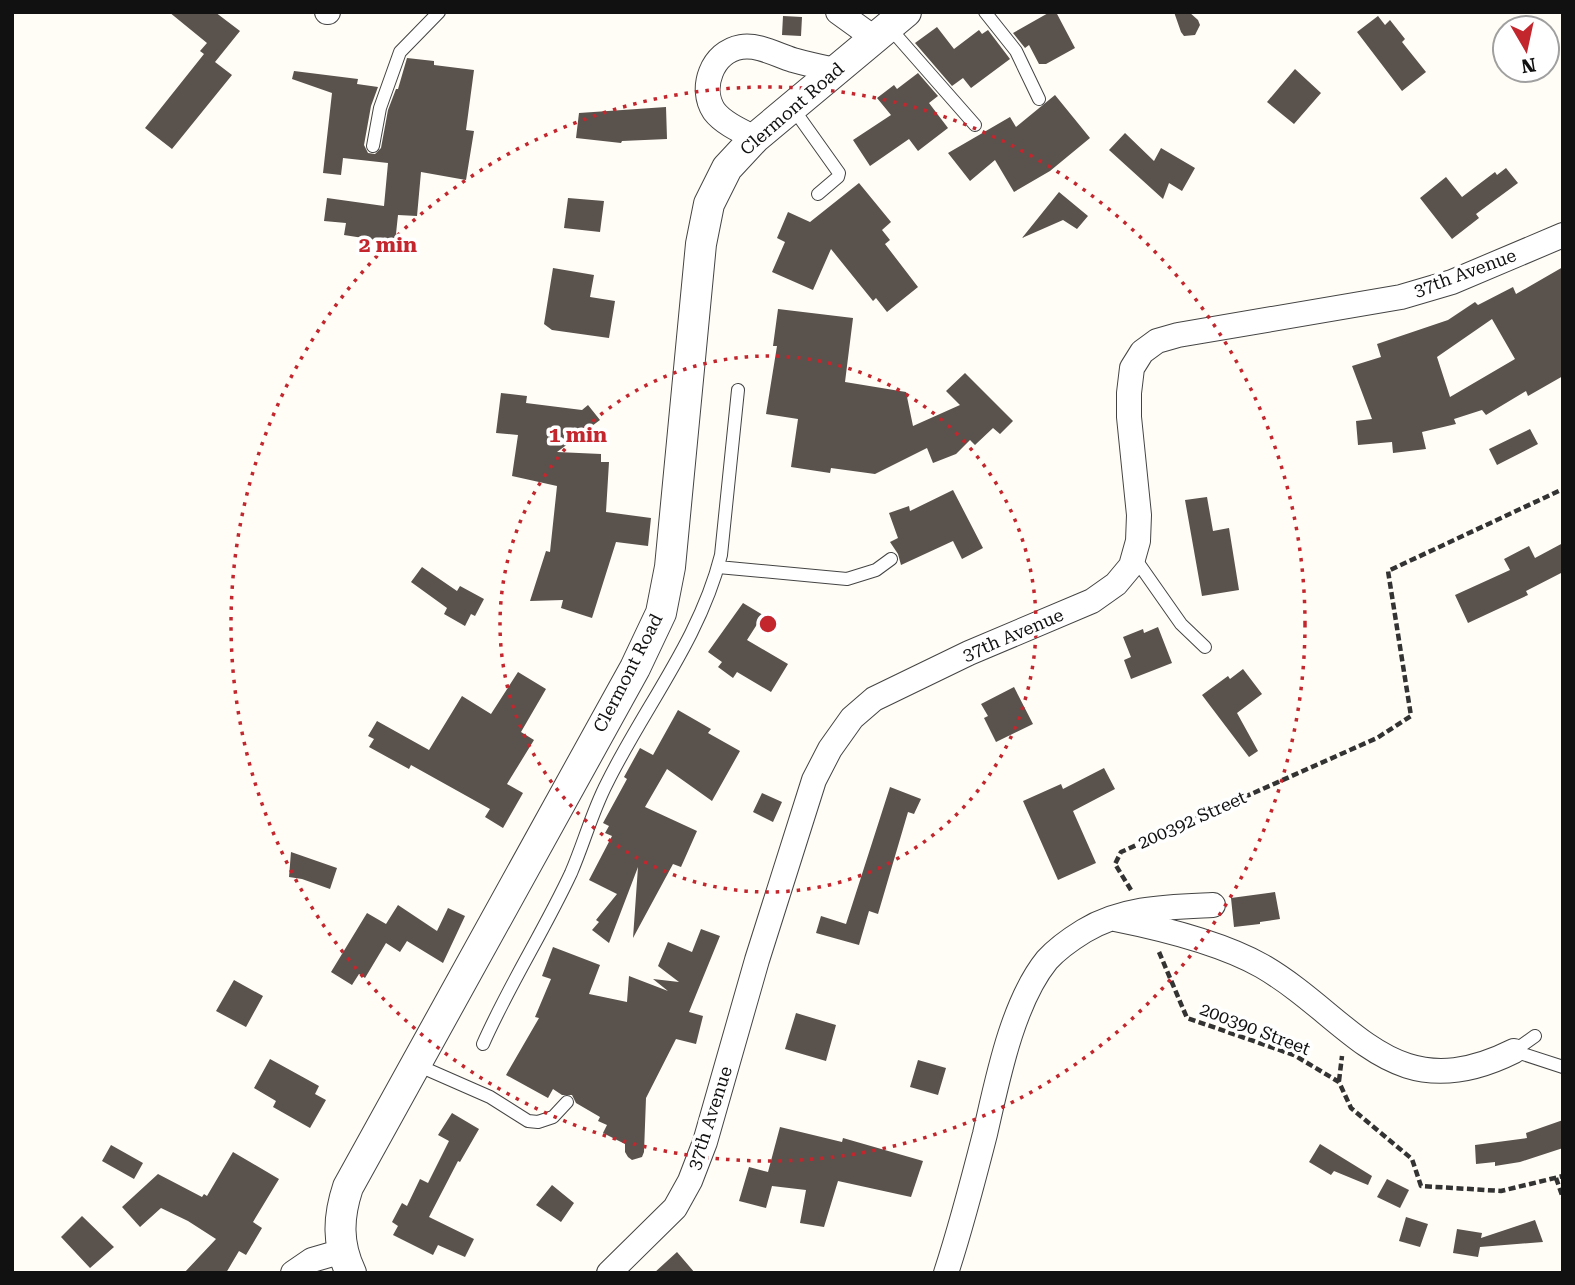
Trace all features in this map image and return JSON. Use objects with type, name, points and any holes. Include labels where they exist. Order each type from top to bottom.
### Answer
[{"type":"street","points":[[838,12],[889,25]]},
{"type":"street","name":"Clermont Road","points":[[347,1262],[340,1218],[348,1187],[414,1063],[601,760],[667,590],[705,219],[709,204],[727,168],[755,138],[889,25]]},
{"type":"street","points":[[755,138],[715,113],[708,97],[706,89],[709,77],[713,66],[721,57],[740,47],[755,48],[835,70]]},
{"type":"street","name":"37th Avenue","points":[[609,1273],[676,1208],[690,1181],[705,1142],[757,960],[814,780],[830,749],[852,718],[874,699],[886,693],[969,653],[1092,601],[1116,584],[1131,566],[1139,541],[1139,515],[1129,393],[1132,368],[1142,352],[1157,341],[1178,335],[1414,293],[1452,282],[1563,235]]},
{"type":"street","points":[[947,1273],[1004,1054],[1035,979],[1047,960],[1087,929],[1115,919],[1145,917],[1213,905]]},
{"type":"street","points":[[1145,917],[1261,966],[1363,1044],[1406,1065],[1427,1071],[1453,1071],[1495,1061],[1514,1051]]},
{"type":"street","points":[[293,1273],[312,1260],[347,1262]]},
{"type":"lane","points":[[373,146],[380,108],[400,52],[439,12]]},
{"type":"lane","points":[[985,12],[1016,51],[1038,99]]},
{"type":"lane","points":[[889,25],[975,125]]},
{"type":"lane","points":[[792,106],[839,173],[838,177],[818,194]]},
{"type":"lane","points":[[483,1044],[502,1000],[570,874],[600,798],[601,760],[673,671],[715,581],[738,390]]},
{"type":"lane","points":[[1134,557],[1181,624],[1205,647]]},
{"type":"lane","points":[[718,567],[847,579],[876,570],[891,559]]},
{"type":"lane","points":[[1514,1051],[1535,1036]]},
{"type":"lane","points":[[1514,1051],[1563,1067]]},
{"type":"lane","points":[[414,1063],[490,1097],[528,1121],[538,1122],[553,1117],[566,1102]]},
{"type":"path","name":"200392 Street","points":[[1145,917],[1115,864],[1121,852],[1377,738],[1411,716],[1388,570],[1563,489]]},
{"type":"path","name":"200390 Street","points":[[1145,917],[1187,1018],[1294,1055],[1339,1082],[1351,1108],[1412,1159],[1421,1186],[1502,1191],[1563,1176]]},
{"type":"path","points":[[1556,1178],[1563,1198]]},
{"type":"building","points":[[169,12],[215,12],[240,31],[215,62],[232,75],[172,149],[145,128],[204,54],[200,51],[207,43]]},
{"type":"building","points":[[1050,12],[1056,12],[1075,48],[1046,64],[1039,64],[1029,45],[1025,48],[1013,33]]},
{"type":"building","points":[[1174,12],[1189,12],[1198,20],[1200,25],[1195,35],[1184,36]]},
{"type":"building","points":[[783,16],[802,17],[801,36],[782,35]]},
{"type":"building","points":[[1378,16],[1385,25],[1390,20],[1405,39],[1402,42],[1426,72],[1402,91],[1357,32]]},
{"type":"building","points":[[937,27],[954,49],[979,30],[982,34],[988,30],[1010,59],[971,88],[963,78],[952,86],[915,43]]},
{"type":"building","points":[[407,58],[434,61],[434,65],[474,70],[466,130],[474,131],[466,180],[421,172],[417,216],[398,215],[395,243],[344,235],[346,223],[324,221],[327,198],[384,206],[388,163],[343,158],[341,175],[323,173],[332,93],[292,79],[294,71],[358,79],[357,84],[378,87],[371,106],[364,145],[368,153],[375,154],[381,148],[388,110],[398,89]]},
{"type":"building","points":[[1295,69],[1321,93],[1294,124],[1267,102]]},
{"type":"building","points":[[918,73],[938,96],[929,103],[948,128],[918,151],[909,139],[870,166],[853,140],[891,115],[877,98],[894,85],[897,89]]},
{"type":"building","points":[[1055,95],[1090,138],[1050,171],[1014,192],[995,160],[970,181],[948,153],[1010,117],[1016,127]]},
{"type":"building","points":[[666,107],[667,139],[621,143],[576,138],[579,113]]},
{"type":"building","points":[[1125,133],[1154,161],[1161,148],[1195,168],[1182,191],[1169,183],[1163,199],[1109,150]]},
{"type":"building","points":[[1506,168],[1518,183],[1476,214],[1479,218],[1452,239],[1420,198],[1446,177],[1462,197],[1495,172],[1497,175]]},
{"type":"building","points":[[859,183],[891,222],[882,230],[890,240],[885,244],[918,287],[887,312],[876,298],[873,301],[831,249],[813,290],[772,272],[785,242],[777,238],[788,212],[810,222]]},
{"type":"building","points":[[1059,192],[1088,216],[1077,229],[1063,220],[1022,238]]},
{"type":"building","points":[[568,198],[604,201],[600,232],[564,228]]},
{"type":"building","points":[[1563,267],[1563,376],[1528,396],[1526,391],[1486,415],[1482,410],[1454,419],[1456,424],[1422,432],[1426,449],[1393,453],[1392,442],[1358,445],[1356,421],[1372,419],[1352,366],[1381,357],[1377,344],[1448,320],[1475,302],[1478,305],[1513,287],[1516,294]],"holes":[[[1492,319],[1515,359],[1450,397],[1437,357]]]},
{"type":"building","points":[[553,268],[594,275],[590,297],[615,301],[609,338],[552,330],[544,324]]},
{"type":"building","points":[[778,309],[853,318],[845,382],[906,392],[913,426],[960,405],[946,391],[965,373],[1013,421],[1000,434],[993,428],[975,445],[970,440],[956,454],[933,463],[927,448],[875,474],[831,468],[830,473],[791,467],[798,419],[766,414],[777,346],[773,346]]},
{"type":"building","points":[[501,393],[527,396],[526,403],[582,410],[588,405],[600,420],[557,452],[601,454],[601,462],[609,462],[606,512],[651,518],[648,546],[616,542],[592,618],[561,608],[563,600],[530,601],[546,551],[550,552],[557,486],[512,476],[518,435],[496,433]]},
{"type":"building","points":[[1530,429],[1538,444],[1497,465],[1489,449]]},
{"type":"building","points":[[953,490],[983,548],[962,559],[953,541],[901,565],[890,542],[898,538],[889,513],[909,506],[910,511]]},
{"type":"building","points":[[1207,497],[1213,531],[1229,528],[1239,590],[1202,596],[1185,500]]},
{"type":"building","points":[[1563,543],[1563,572],[1526,591],[1528,595],[1468,623],[1455,595],[1510,570],[1504,559],[1529,546],[1535,558]]},
{"type":"building","points":[[422,567],[457,591],[460,586],[484,599],[475,616],[471,614],[465,626],[444,614],[447,608],[411,582]]},
{"type":"building","points":[[743,603],[763,615],[747,640],[788,664],[771,692],[737,672],[733,678],[718,667],[722,662],[708,652]]},
{"type":"building","points":[[1158,627],[1172,663],[1131,679],[1124,660],[1131,657],[1123,637],[1143,629],[1144,633]]},
{"type":"building","points":[[1243,669],[1262,694],[1237,713],[1258,751],[1249,757],[1202,695],[1228,676],[1230,679]]},
{"type":"building","points":[[518,672],[546,689],[521,732],[534,740],[507,784],[523,793],[503,828],[485,817],[490,809],[411,765],[409,769],[369,747],[374,739],[368,736],[377,721],[429,750],[462,696],[491,714]]},
{"type":"building","points":[[1014,687],[1033,724],[996,742],[984,718],[988,716],[981,704]]},
{"type":"building","points":[[678,710],[711,729],[708,733],[740,751],[712,801],[667,769],[645,807],[697,831],[681,867],[673,864],[633,938],[638,867],[609,943],[592,930],[599,922],[596,920],[617,894],[589,880],[612,836],[605,833],[609,826],[603,823],[640,748],[653,755]]},
{"type":"building","points":[[1104,768],[1115,789],[1073,811],[1096,863],[1058,880],[1023,801],[1061,784],[1063,789]]},
{"type":"building","points":[[890,787],[921,799],[914,814],[908,812],[878,914],[869,911],[859,945],[816,933],[821,916],[846,924]]},
{"type":"building","points":[[762,793],[782,802],[773,822],[753,812]]},
{"type":"building","points":[[291,852],[337,868],[330,889],[289,877]]},
{"type":"building","points":[[1275,892],[1280,919],[1234,927],[1231,898]]},
{"type":"building","points":[[398,905],[437,931],[448,908],[465,916],[443,963],[407,941],[400,952],[386,943],[365,978],[359,974],[352,985],[331,972],[367,913],[386,924]]},
{"type":"building","points":[[701,929],[720,936],[689,1012],[703,1016],[696,1044],[676,1039],[646,1098],[642,1157],[632,1160],[628,1157],[625,1144],[603,1133],[607,1125],[598,1121],[600,1117],[576,1103],[572,1095],[562,1095],[553,1089],[548,1098],[506,1075],[539,1018],[535,1017],[551,979],[542,976],[553,947],[600,965],[589,994],[627,1002],[629,976],[668,991],[653,979],[679,982],[658,966],[668,942],[692,952]]},
{"type":"building","points":[[234,980],[263,996],[246,1027],[216,1011]]},
{"type":"building","points":[[796,1013],[836,1025],[826,1061],[785,1049]]},
{"type":"building","points":[[270,1059],[319,1086],[315,1094],[326,1100],[310,1128],[273,1107],[276,1101],[254,1088]]},
{"type":"building","points":[[918,1060],[946,1068],[938,1095],[910,1087]]},
{"type":"building","points":[[452,1113],[479,1129],[460,1162],[458,1161],[429,1217],[474,1239],[465,1257],[438,1245],[433,1255],[393,1235],[398,1226],[392,1222],[402,1203],[407,1206],[420,1179],[428,1183],[449,1141],[438,1135]]},
{"type":"building","points":[[1563,1120],[1563,1148],[1520,1162],[1495,1166],[1495,1162],[1476,1164],[1475,1145],[1527,1138],[1526,1133]]},
{"type":"building","points":[[780,1127],[842,1142],[843,1138],[923,1161],[911,1197],[838,1181],[824,1227],[800,1223],[806,1190],[772,1186],[766,1208],[739,1201],[749,1167],[768,1172]]},
{"type":"building","points":[[1320,1144],[1372,1176],[1368,1185],[1334,1171],[1331,1175],[1309,1162]]},
{"type":"building","points":[[111,1145],[143,1163],[134,1179],[102,1161]]},
{"type":"building","points":[[233,1152],[279,1179],[253,1222],[262,1228],[246,1255],[239,1251],[226,1273],[184,1273],[216,1239],[161,1208],[140,1227],[122,1207],[158,1174],[202,1197],[204,1194],[207,1196]]},
{"type":"building","points":[[1387,1179],[1409,1190],[1400,1208],[1377,1197]]},
{"type":"building","points":[[552,1185],[574,1203],[561,1222],[536,1205]]},
{"type":"building","points":[[82,1216],[114,1247],[90,1268],[61,1237]]},
{"type":"building","points":[[1406,1217],[1428,1224],[1420,1247],[1399,1241]]},
{"type":"building","points":[[1535,1220],[1543,1242],[1480,1247],[1478,1257],[1453,1253],[1457,1229],[1482,1233],[1481,1238]]},
{"type":"building","points":[[677,1252],[695,1273],[654,1273]]}]
